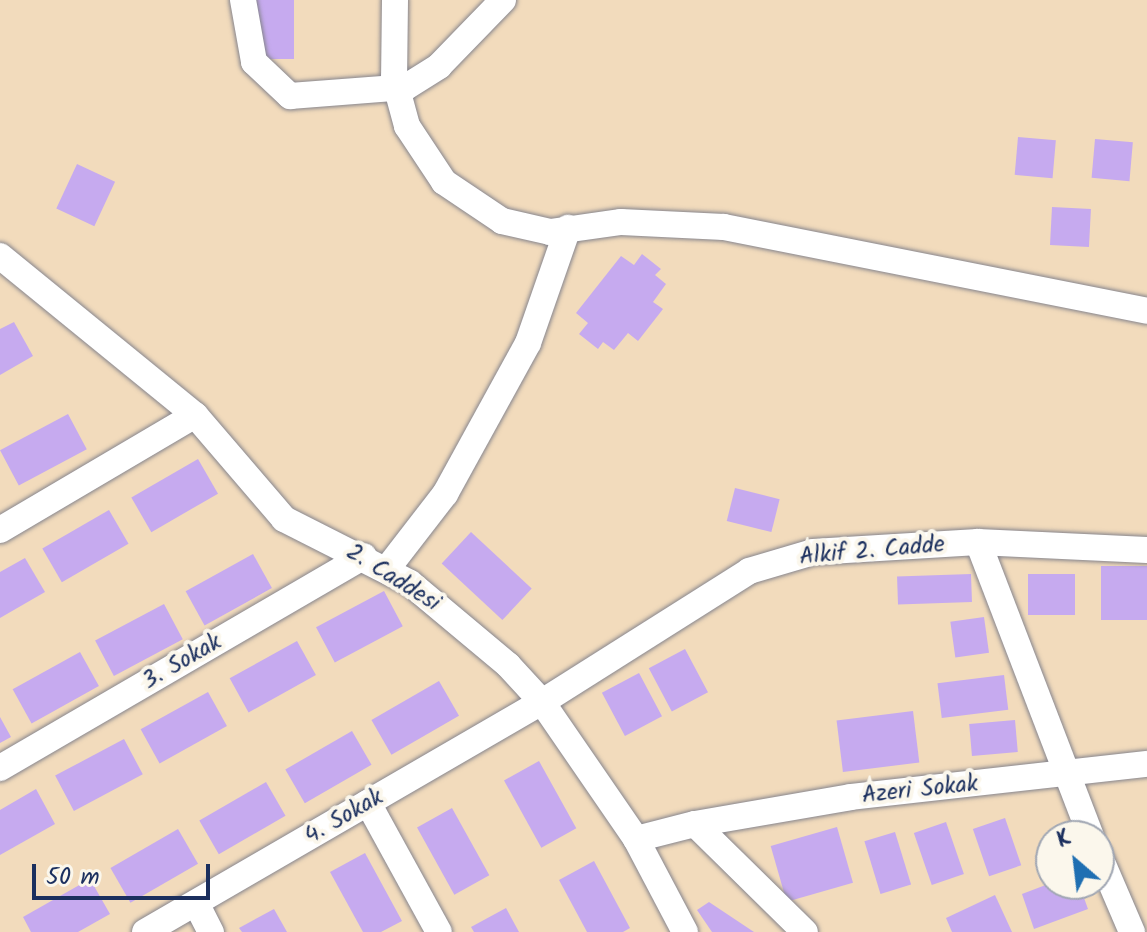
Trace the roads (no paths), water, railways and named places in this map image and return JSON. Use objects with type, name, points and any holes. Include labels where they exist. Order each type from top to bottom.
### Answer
[{"type":"street","points":[[243,0],[250,51],[279,89],[290,96],[396,92],[439,66],[503,0]]},
{"type":"street","points":[[395,0],[396,92],[419,148],[460,196],[525,228],[656,221],[724,227],[1147,311]]},
{"type":"street","points":[[387,569],[445,494],[528,343],[568,228]]},
{"type":"street","name":"2. Caddesi","points":[[0,256],[11,280],[195,415],[284,519],[387,569],[471,631],[542,702],[636,839],[685,932]]},
{"type":"street","points":[[0,530],[195,415]]},
{"type":"street","points":[[978,542],[1084,820]]},
{"type":"street","name":"Alkif 2. Cadde","points":[[542,702],[761,566],[813,552],[978,542],[1147,550]]},
{"type":"street","name":"3. Sokak","points":[[0,768],[364,556]]},
{"type":"street","name":"4. Sokak","points":[[145,932],[542,702]]},
{"type":"street","name":"Azeri Sokak","points":[[636,839],[695,824],[1147,764]]},
{"type":"street","points":[[368,803],[439,932]]},
{"type":"street","points":[[695,824],[805,932]]},
{"type":"street","points":[[1115,892],[1132,932]]},
{"type":"street","points":[[196,903],[211,932]]}]
